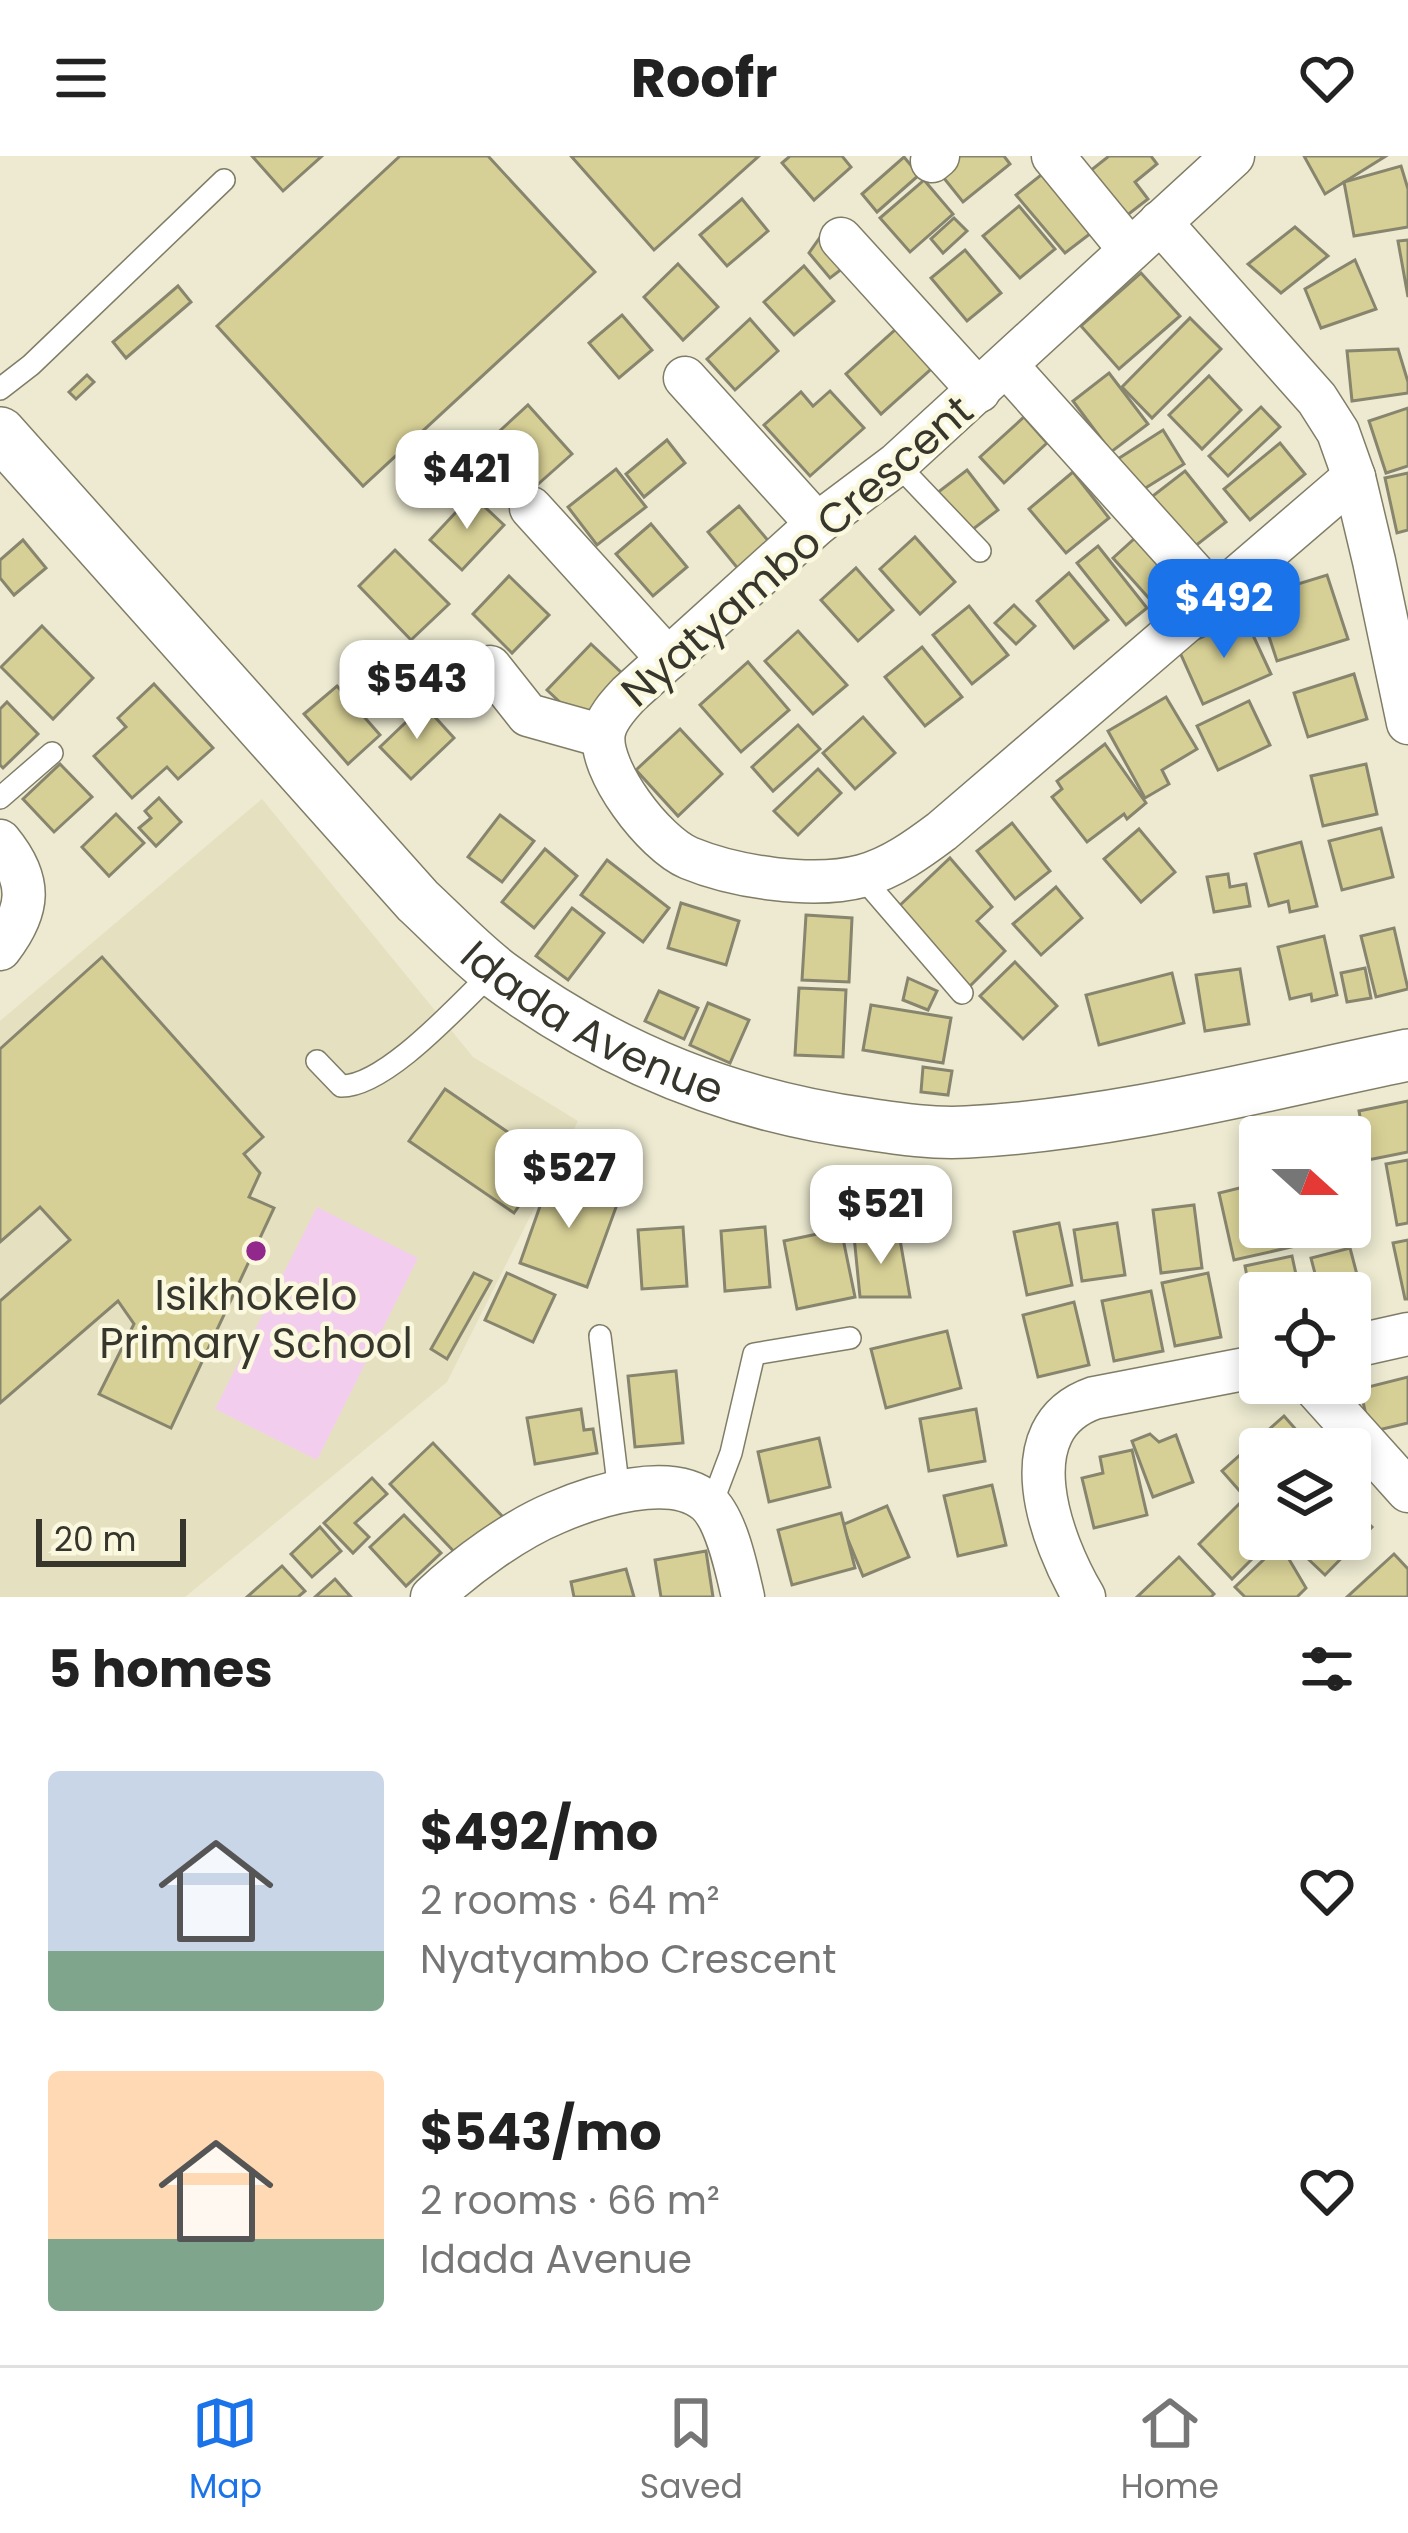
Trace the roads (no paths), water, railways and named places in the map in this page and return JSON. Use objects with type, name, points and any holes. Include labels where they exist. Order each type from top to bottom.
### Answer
[{"type":"street","points":[[1053,156],[1317,399],[1338,432],[1354,477],[1408,723]]},
{"type":"street","name":"Nyatyambo Crescent","points":[[1233,156],[993,379],[897,464],[817,524],[629,694],[603,736],[604,752],[625,793],[652,830],[687,857],[790,880],[861,876],[915,851],[942,831],[1354,477]]},
{"type":"street","points":[[841,239],[993,379],[1214,596]]},
{"type":"street","points":[[685,378],[817,524]]},
{"type":"street","name":"Idada Avenue","points":[[0,433],[404,886],[494,971],[574,1025],[683,1079],[818,1118],[963,1132],[1062,1124],[1408,1054]]},
{"type":"street","points":[[530,508],[668,658]]},
{"type":"street","points":[[490,667],[528,715],[603,736]]},
{"type":"street","points":[[0,842],[16,861],[24,883],[24,906],[0,950]]},
{"type":"street","points":[[1371,1342],[1408,1334]]},
{"type":"street","points":[[1084,1597],[1063,1557],[1042,1472],[1045,1445],[1054,1427],[1094,1398],[1239,1370]]},
{"type":"street","points":[[1330,1404],[1408,1491]]},
{"type":"street","points":[[432,1597],[513,1536],[554,1513],[619,1492],[662,1487],[684,1490],[711,1506],[731,1548],[743,1597]]},
{"type":"lane","points":[[0,389],[31,365],[224,180]]},
{"type":"lane","points":[[897,464],[980,551]]},
{"type":"lane","points":[[0,798],[52,753]]},
{"type":"lane","points":[[861,876],[962,993]]},
{"type":"lane","points":[[317,1061],[341,1086],[364,1081],[399,1061],[494,971]]},
{"type":"lane","points":[[600,1336],[619,1492]]},
{"type":"lane","points":[[711,1506],[731,1453],[754,1354],[850,1338]]},
{"type":"place","name":"Isikhokelo Primary School","points":[[256,1251]]}]
